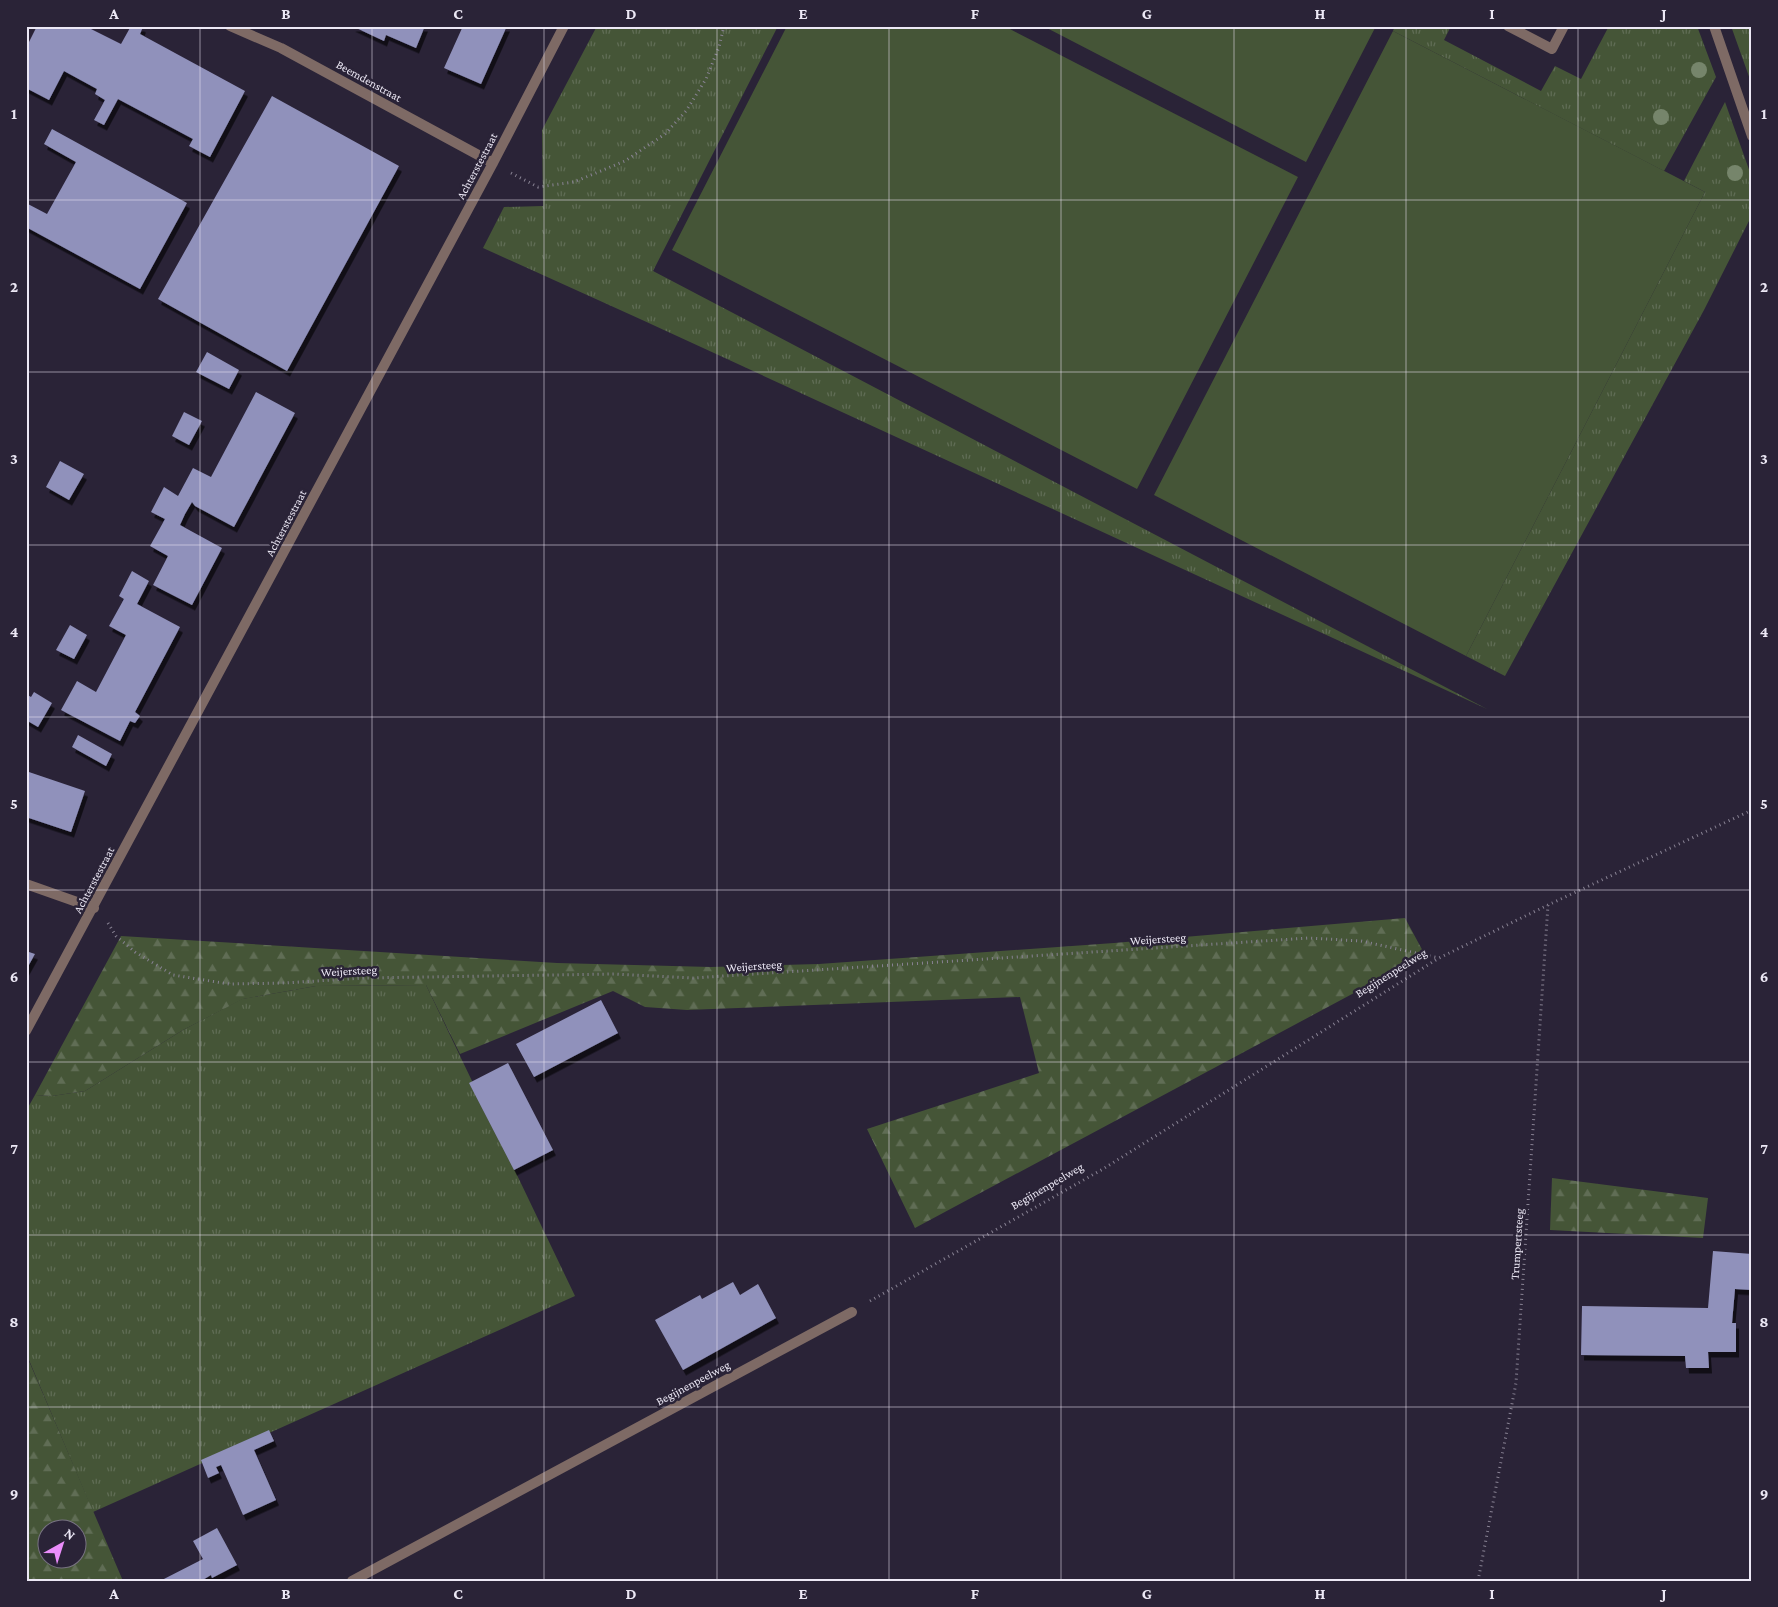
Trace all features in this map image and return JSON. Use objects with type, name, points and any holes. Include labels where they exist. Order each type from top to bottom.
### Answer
[{"type":"street","name":"Beemdenstraat","points":[[230,26],[281,48],[492,163]]},
{"type":"street","name":"Achterstestraat","points":[[26,1031],[94,908],[564,26]]},
{"type":"street","points":[[1508,26],[1552,49],[1564,26]]},
{"type":"street","points":[[1714,26],[1752,136]]},
{"type":"street","points":[[26,884],[94,908]]},
{"type":"street","name":"Begijnenpeelweg","points":[[352,1581],[852,1312]]},
{"type":"path","points":[[492,163],[538,187],[574,182],[625,161],[665,134],[686,111],[706,79],[719,47],[724,26]]},
{"type":"path","name":"Begijnenpeelweg","points":[[852,1312],[1103,1169],[1439,958],[1752,810]]},
{"type":"path","name":"Trumpertsteeg","points":[[1478,1581],[1516,1383],[1548,905]]},
{"type":"path","name":"Weijersteeg","points":[[94,908],[108,923],[116,936],[135,952],[173,975],[229,984],[285,983],[363,978],[614,974],[693,978],[1309,938],[1362,941],[1439,958]]},
{"type":"green space","points":[[597,26],[778,26],[653,271],[1487,709],[483,248],[504,207],[543,206],[542,130]]},
{"type":"green space","points":[[787,26],[1004,26],[1298,177],[1137,489],[672,250]]},
{"type":"green space","points":[[1043,26],[1376,26],[1306,162]]},
{"type":"green space","points":[[1395,26],[1451,26],[1444,40],[1541,91],[1555,66],[1581,79],[1609,26],[1697,26],[1716,77],[1664,171],[1393,31]]},
{"type":"green space","points":[[1731,26],[1752,26],[1752,85]]},
{"type":"green space","points":[[1393,31],[1705,192],[1466,656],[1154,495]]},
{"type":"green space","points":[[1725,102],[1752,178],[1752,215],[1704,310],[1505,676],[1466,656],[1705,192],[1684,181]]},
{"type":"green space","points":[[1405,918],[1425,955],[915,1228],[867,1129],[1039,1073],[1020,997],[687,1010],[645,1007],[613,991],[460,1054],[426,985],[316,986],[243,999],[183,1030],[85,1091],[52,1096],[35,1095],[121,936],[557,963],[711,967],[819,964],[1114,943]]},
{"type":"green space","points":[[426,985],[575,1296],[93,1512],[26,1353],[26,1111],[35,1095],[52,1096],[85,1091],[183,1030],[242,999],[316,986]]},
{"type":"green space","points":[[1552,1178],[1708,1198],[1703,1238],[1550,1230]]},
{"type":"green space","points":[[26,1354],[123,1581],[26,1581]]},
{"type":"building","points":[[37,26],[85,26],[121,44],[131,26],[141,26],[143,27],[140,34],[245,91],[210,157],[189,146],[193,139],[118,99],[104,125],[94,120],[105,100],[95,94],[97,89],[64,71],[49,100],[26,88],[26,48]]},
{"type":"building","points":[[352,26],[425,26],[416,48],[386,35],[384,41]]},
{"type":"building","points":[[463,26],[507,26],[481,84],[444,68]]},
{"type":"building","points":[[272,96],[399,166],[287,371],[158,299]]},
{"type":"building","points":[[52,129],[187,203],[140,289],[26,227],[26,203],[47,214],[76,162],[44,144]]},
{"type":"building","points":[[207,352],[239,370],[229,389],[196,372]]},
{"type":"building","points":[[256,392],[295,413],[234,527],[195,506],[192,502],[185,514],[180,525],[222,548],[192,605],[153,585],[168,556],[150,546],[165,519],[151,512],[164,487],[178,496],[193,468],[211,477]]},
{"type":"building","points":[[184,412],[202,421],[189,445],[172,436]]},
{"type":"building","points":[[60,461],[84,474],[69,500],[46,487]]},
{"type":"building","points":[[132,571],[149,581],[137,604],[180,627],[135,712],[140,716],[135,723],[130,721],[120,741],[61,710],[77,681],[96,692],[126,635],[109,626],[124,599],[119,596]]},
{"type":"building","points":[[70,625],[87,635],[74,659],[56,650]]},
{"type":"building","points":[[34,692],[52,703],[38,727],[26,720],[28,705],[26,704],[26,694],[31,697]]},
{"type":"building","points":[[78,735],[112,754],[106,766],[72,747]]},
{"type":"building","points":[[26,771],[85,791],[71,832],[26,817]]},
{"type":"building","points":[[26,951],[35,954],[26,970]]},
{"type":"building","points":[[601,1000],[618,1033],[534,1077],[516,1044]]},
{"type":"building","points":[[508,1063],[553,1150],[514,1170],[469,1083]]},
{"type":"building","points":[[1713,1251],[1752,1254],[1752,1290],[1735,1289],[1732,1323],[1736,1323],[1736,1352],[1708,1352],[1709,1368],[1686,1368],[1685,1356],[1581,1355],[1582,1306],[1708,1308]]},
{"type":"building","points":[[733,1282],[740,1295],[758,1284],[776,1318],[683,1370],[655,1320],[700,1295],[702,1299]]},
{"type":"building","points":[[269,1430],[274,1441],[254,1450],[276,1500],[243,1515],[221,1465],[216,1467],[219,1473],[208,1478],[201,1460]]},
{"type":"building","points":[[217,1528],[237,1565],[212,1578],[211,1575],[201,1581],[160,1581],[203,1559],[193,1541]]}]
